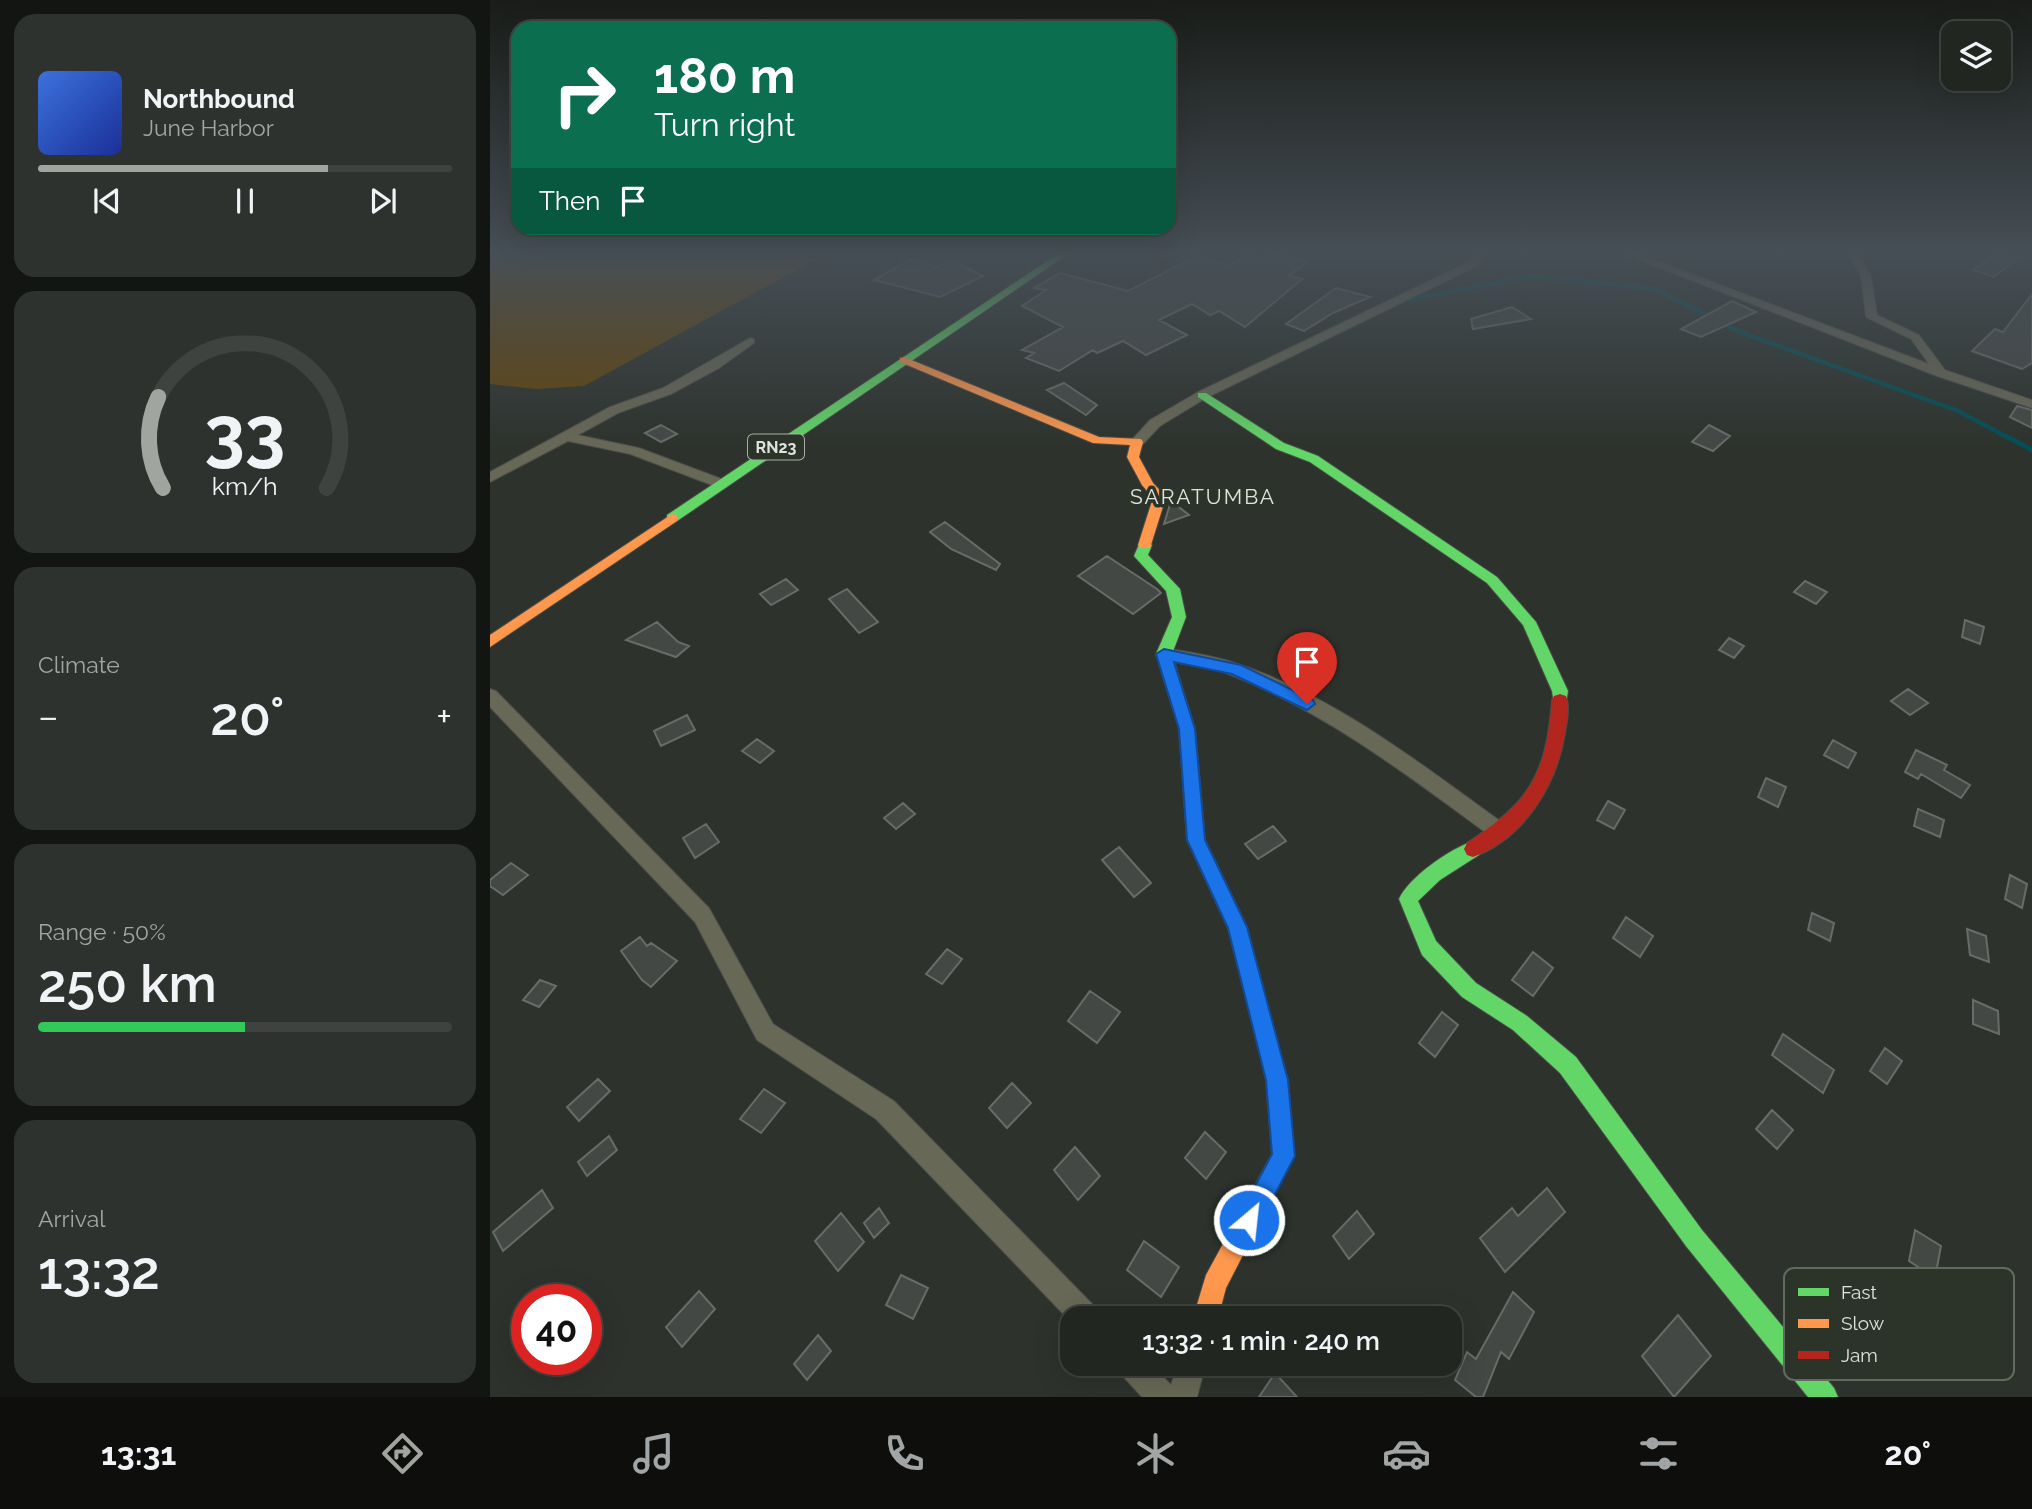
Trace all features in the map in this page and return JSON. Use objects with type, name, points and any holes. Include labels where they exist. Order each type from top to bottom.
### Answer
[{"type":"street","name":"RN23","points":[[490,642],[965,319]]},
{"type":"street","points":[[1209,1306],[1215,1284],[1283,1156],[1277,1080],[1237,927],[1196,840],[1187,729],[1164,654],[1179,617],[1173,589],[1141,556],[1160,497],[1148,485],[1133,457],[1137,442],[1155,423],[1202,395],[1359,319]]},
{"type":"street","points":[[1800,319],[1941,373],[2032,404]]},
{"type":"street","points":[[1877,319],[1915,337],[1941,373]]},
{"type":"street","points":[[490,478],[614,410],[667,391],[715,365],[750,341]]},
{"type":"street","points":[[904,359],[1097,440],[1137,442]]},
{"type":"street","points":[[1202,395],[1280,446],[1314,459],[1386,510],[1437,540],[1492,580],[1529,622],[1560,691],[1558,742],[1536,798],[1500,832],[1433,874],[1408,898],[1429,948],[1468,990],[1520,1023],[1568,1065],[1694,1238],[1784,1347]]},
{"type":"street","points":[[569,437],[634,451],[722,484]]},
{"type":"street","points":[[1164,654],[1235,669],[1307,704],[1409,765],[1500,832]]},
{"type":"street","points":[[490,696],[702,915],[765,1032],[886,1110],[1074,1306]]},
{"type":"street","points":[[1142,1376],[1162,1397]]},
{"type":"street","points":[[1182,1397],[1188,1376]]},
{"type":"street","points":[[1811,1380],[1825,1397]]},
{"type":"shaded area","points":[[490,319],[706,319],[584,386],[537,389],[490,384]]},
{"type":"building","points":[[1048,319],[1161,319],[1187,335],[1146,355],[1123,341],[1097,353],[1093,350],[1059,371],[1026,358],[1034,353],[1022,350],[1063,327]]},
{"type":"building","points":[[1232,319],[1254,319],[1245,327]]},
{"type":"building","points":[[1293,319],[1323,319],[1304,331],[1286,324]]},
{"type":"building","points":[[1471,319],[1530,319],[1473,329]]},
{"type":"building","points":[[1699,319],[1740,319],[1701,337],[1681,329]]},
{"type":"building","points":[[2013,319],[2032,319],[2032,363],[2022,369],[1972,351],[1995,329],[2003,332]]},
{"type":"building","points":[[1064,383],[1097,405],[1086,415],[1047,390]]},
{"type":"building","points":[[2017,406],[2032,410],[2032,428],[2010,417]]},
{"type":"building","points":[[661,425],[677,434],[661,442],[645,433]]},
{"type":"building","points":[[1709,425],[1730,436],[1713,451],[1692,442]]},
{"type":"building","points":[[1171,501],[1189,515],[1164,524]]},
{"type":"building","points":[[945,522],[1000,564],[996,570],[951,549],[930,532]]},
{"type":"building","points":[[1107,556],[1161,593],[1133,614],[1078,576]]},
{"type":"building","points":[[786,579],[798,590],[771,605],[760,594]]},
{"type":"building","points":[[1805,581],[1827,592],[1816,604],[1794,592]]},
{"type":"building","points":[[847,589],[878,622],[859,633],[829,599]]},
{"type":"building","points":[[1965,620],[1984,627],[1980,644],[1962,637]]},
{"type":"building","points":[[657,622],[678,642],[689,646],[676,657],[626,640]]},
{"type":"building","points":[[1729,638],[1744,646],[1734,658],[1719,650]]},
{"type":"building","points":[[1908,689],[1928,703],[1910,715],[1891,701]]},
{"type":"building","points":[[687,715],[695,730],[661,746],[654,731]]},
{"type":"building","points":[[757,739],[774,751],[760,763],[742,751]]},
{"type":"building","points":[[1833,740],[1856,753],[1848,768],[1824,755]]},
{"type":"building","points":[[1916,750],[1947,765],[1944,770],[1970,785],[1961,798],[1921,774],[1918,779],[1905,772]]},
{"type":"building","points":[[1766,778],[1786,787],[1778,807],[1758,797]]},
{"type":"building","points":[[1608,801],[1625,810],[1614,829],[1597,820]]},
{"type":"building","points":[[903,803],[915,814],[896,829],[884,818]]},
{"type":"building","points":[[1918,809],[1944,820],[1940,837],[1914,826]]},
{"type":"building","points":[[706,824],[719,842],[695,858],[683,838]]},
{"type":"building","points":[[1273,826],[1286,841],[1258,859],[1245,844]]},
{"type":"building","points":[[1119,847],[1151,883],[1134,897],[1102,860]]},
{"type":"building","points":[[511,863],[528,875],[503,895],[490,886],[490,880]]},
{"type":"building","points":[[2010,875],[2027,884],[2022,908],[2005,899]]},
{"type":"building","points":[[1812,913],[1834,923],[1830,941],[1808,930]]},
{"type":"building","points":[[1626,917],[1653,936],[1640,957],[1613,938]]},
{"type":"building","points":[[1967,929],[1986,936],[1989,962],[1970,955]]},
{"type":"building","points":[[640,937],[647,946],[651,943],[677,961],[651,987],[642,980],[621,951]]},
{"type":"building","points":[[947,949],[962,959],[942,984],[926,974]]},
{"type":"building","points":[[1533,952],[1553,968],[1533,996],[1512,980]]},
{"type":"building","points":[[540,980],[556,986],[539,1007],[523,1000]]},
{"type":"building","points":[[1090,991],[1120,1012],[1097,1043],[1068,1021]]},
{"type":"building","points":[[1973,1000],[1998,1011],[1999,1034],[1973,1024]]},
{"type":"building","points":[[1442,1012],[1458,1025],[1435,1057],[1419,1043]]},
{"type":"building","points":[[1783,1034],[1834,1070],[1823,1093],[1772,1055]]},
{"type":"building","points":[[1885,1048],[1902,1061],[1887,1084],[1870,1071]]},
{"type":"building","points":[[598,1079],[610,1091],[579,1121],[567,1107]]},
{"type":"building","points":[[1012,1083],[1031,1103],[1007,1128],[989,1108]]},
{"type":"building","points":[[764,1089],[785,1103],[761,1133],[740,1119]]},
{"type":"building","points":[[1772,1110],[1793,1130],[1777,1149],[1756,1129]]},
{"type":"building","points":[[1205,1132],[1226,1152],[1206,1179],[1185,1158]]},
{"type":"building","points":[[609,1136],[617,1150],[587,1176],[578,1162]]},
{"type":"building","points":[[1075,1147],[1100,1176],[1078,1200],[1054,1170]]},
{"type":"building","points":[[1547,1188],[1565,1212],[1505,1272],[1480,1238],[1512,1208],[1518,1216]]},
{"type":"building","points":[[542,1190],[553,1208],[503,1251],[493,1232]]},
{"type":"building","points":[[879,1208],[889,1223],[874,1238],[864,1223]]},
{"type":"building","points":[[1357,1211],[1374,1234],[1349,1259],[1333,1236]]},
{"type":"building","points":[[841,1213],[864,1242],[838,1271],[815,1241]]},
{"type":"building","points":[[1915,1230],[1941,1246],[1937,1268],[1920,1268],[1909,1261]]},
{"type":"building","points":[[1144,1241],[1179,1267],[1161,1297],[1127,1270]]},
{"type":"building","points":[[901,1275],[928,1288],[913,1319],[886,1305]]},
{"type":"building","points":[[699,1291],[715,1309],[682,1347],[666,1327]]},
{"type":"building","points":[[1513,1292],[1534,1312],[1509,1359],[1501,1352],[1483,1397],[1476,1397],[1455,1380],[1457,1376],[1462,1376],[1462,1364],[1467,1352],[1476,1359]]},
{"type":"building","points":[[1678,1315],[1711,1356],[1674,1397],[1642,1356]]},
{"type":"building","points":[[818,1335],[831,1351],[807,1380],[794,1364]]},
{"type":"building","points":[[1273,1376],[1278,1376],[1297,1397],[1259,1397]]},
{"type":"waterway","points":[[1715,319],[1740,332],[1958,411],[2009,438]]},
{"type":"waterway","points":[[2006,436],[2032,450]]},
{"type":"traffic: fast","points":[[672,518],[967,319]]},
{"type":"traffic: fast","points":[[1202,395],[1280,446],[1314,459],[1492,580],[1529,622],[1560,691],[1560,700]]},
{"type":"traffic: fast","points":[[1145,545],[1141,556],[1173,589],[1179,617],[1164,654],[1187,729],[1196,840],[1237,927],[1266,1038]]},
{"type":"traffic: fast","points":[[1473,849],[1433,874],[1408,899],[1429,948],[1469,990],[1520,1023],[1568,1065],[1694,1238],[1784,1347]]},
{"type":"traffic: fast","points":[[1811,1380],[1825,1397]]},
{"type":"traffic: slow","points":[[904,360],[1097,440],[1137,442],[1133,457],[1148,485],[1160,497],[1145,545]]},
{"type":"traffic: slow","points":[[490,642],[672,518]]},
{"type":"traffic: slow","points":[[1209,1306],[1215,1284],[1283,1156],[1277,1080],[1266,1038]]},
{"type":"traffic: jam","points":[[1473,849],[1513,820],[1539,788],[1554,750],[1560,700]]},
{"type":"district","name":"SARATUMBA","points":[[1203,496]]},
{"type":"route","points":[[1249,1220],[1283,1156],[1277,1080],[1237,927],[1196,840],[1187,729],[1164,654],[1235,669],[1307,704]]}]
